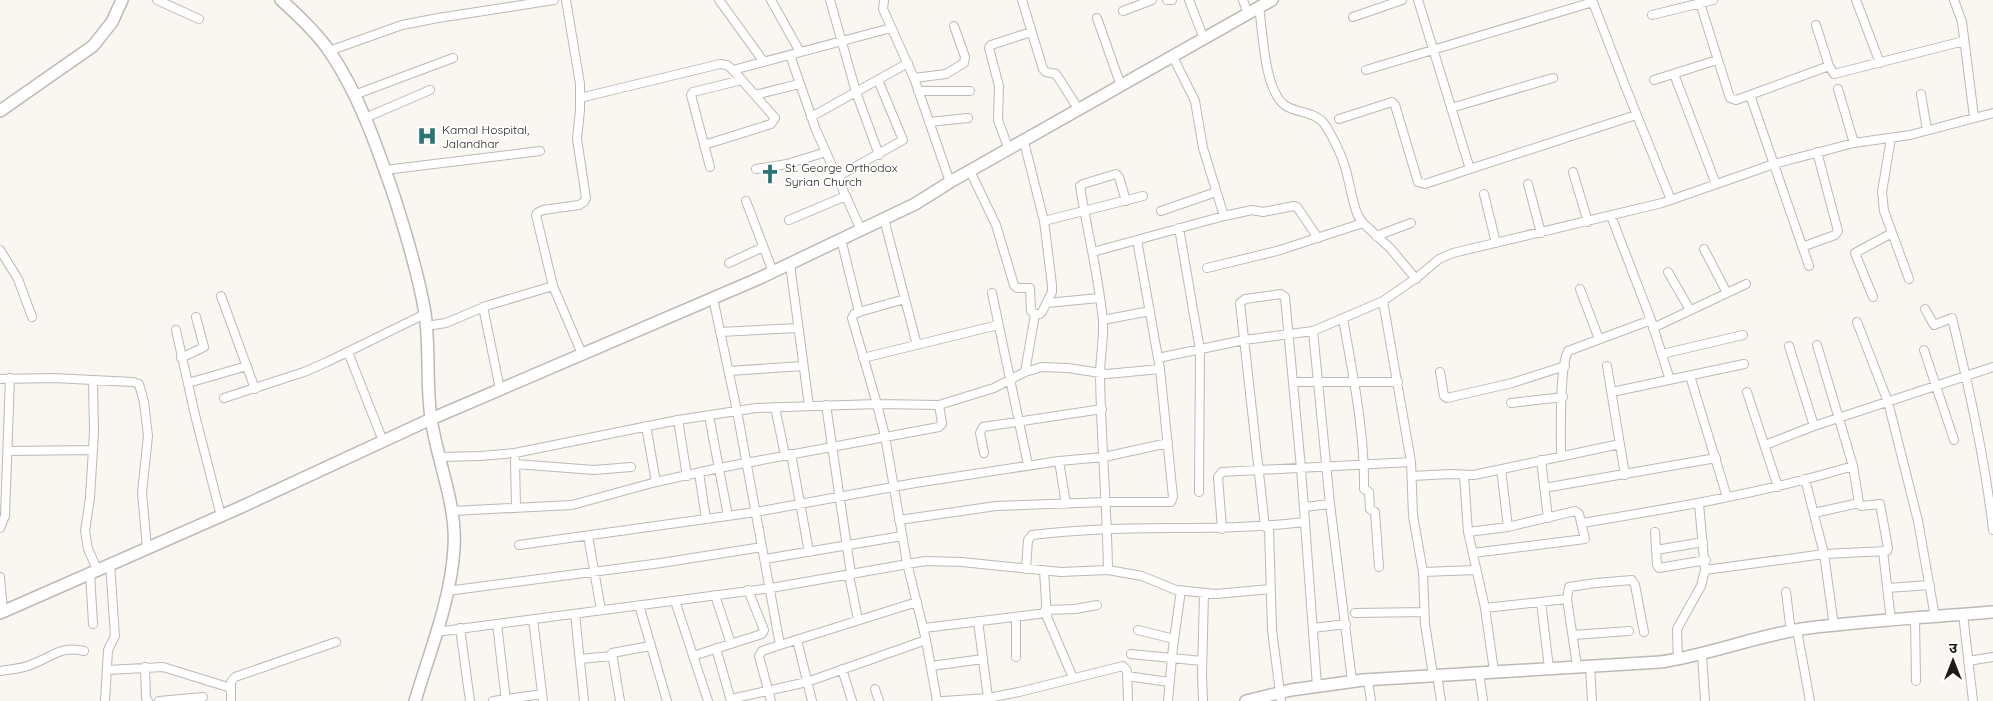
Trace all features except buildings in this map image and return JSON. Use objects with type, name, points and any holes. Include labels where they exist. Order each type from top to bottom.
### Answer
[{"type":"main road","points":[[0,111],[93,46],[112,22],[122,0]]},
{"type":"main road","points":[[281,0],[310,27],[329,51],[365,118],[385,170],[413,256],[426,320],[431,419],[452,511],[454,546],[436,632],[415,701]]},
{"type":"main road","points":[[2,612],[221,516],[431,419],[773,272],[861,230],[914,204],[1272,0]]},
{"type":"main road","points":[[1246,701],[1280,697],[1317,686],[1352,681],[1678,660],[1794,631],[1993,612]]},
{"type":"street","points":[[157,0],[198,19]]},
{"type":"street","points":[[329,51],[402,25],[554,0]]},
{"type":"street","points":[[566,0],[580,98],[577,139],[586,198],[579,205],[540,211],[536,215],[553,286],[582,354]]},
{"type":"street","points":[[720,0],[764,62]]},
{"type":"street","points":[[771,0],[800,52]]},
{"type":"street","points":[[830,0],[856,92],[879,155]]},
{"type":"street","points":[[884,0],[883,9],[914,78],[950,182]]},
{"type":"street","points":[[1022,0],[1043,69],[1058,76],[1079,110]]},
{"type":"street","points":[[1123,10],[1152,0]]},
{"type":"street","points":[[1167,0],[1172,0]]},
{"type":"street","points":[[1189,0],[1204,39]]},
{"type":"street","points":[[1243,0],[1248,14]]},
{"type":"street","points":[[1353,18],[1402,0]]},
{"type":"street","points":[[1418,0],[1470,169]]},
{"type":"street","points":[[1652,15],[1713,0]]},
{"type":"street","points":[[1856,0],[1880,63]]},
{"type":"street","points":[[1954,0],[1962,22],[1974,117]]},
{"type":"street","points":[[1366,70],[1593,1],[1636,115],[1671,200]]},
{"type":"street","points":[[1700,3],[1731,100],[1736,100],[1829,66]]},
{"type":"street","points":[[1259,7],[1268,72],[1274,92],[1280,101],[1287,106],[1314,115],[1325,124],[1344,164],[1355,209],[1363,223],[1402,262],[1416,279]]},
{"type":"street","points":[[1097,18],[1121,86]]},
{"type":"street","points":[[1816,25],[1829,66],[1832,72],[1838,74],[1964,41]]},
{"type":"street","points":[[914,78],[946,74],[964,64],[965,57],[954,26]]},
{"type":"street","points":[[733,70],[891,28]]},
{"type":"street","points":[[1009,150],[998,120],[999,86],[989,48],[991,45],[1032,32]]},
{"type":"street","points":[[790,55],[811,116],[861,230]]},
{"type":"street","points":[[1173,57],[1195,101],[1203,148],[1224,216]]},
{"type":"street","points":[[354,95],[453,58]]},
{"type":"street","points":[[1654,80],[1717,60]]},
{"type":"street","points":[[580,98],[720,64],[726,65],[733,70],[774,116],[773,122],[704,145]]},
{"type":"street","points":[[811,116],[908,64]]},
{"type":"street","points":[[1674,74],[1716,184]]},
{"type":"street","points":[[1451,108],[1553,78]]},
{"type":"street","points":[[710,166],[691,94],[742,80]]},
{"type":"street","points":[[837,177],[903,140],[878,80]]},
{"type":"street","points":[[755,95],[799,84]]},
{"type":"street","points":[[1838,89],[1854,143]]},
{"type":"street","points":[[365,118],[430,90]]},
{"type":"street","points":[[918,91],[970,91]]},
{"type":"street","points":[[1921,94],[1926,130]]},
{"type":"street","points":[[1750,95],[1809,266]]},
{"type":"street","points":[[1338,119],[1392,102],[1395,105],[1418,182],[1425,184],[1636,115]]},
{"type":"street","points":[[1158,358],[1244,340],[1313,331],[1383,301],[1416,279],[1445,255],[1588,222],[1671,200],[1774,164],[1817,152],[1854,143],[1891,138],[1993,113]]},
{"type":"street","points":[[929,122],[968,118]]},
{"type":"street","points":[[1891,138],[1882,200],[1909,279]]},
{"type":"street","points":[[970,171],[996,225],[1014,285],[1017,288],[1030,288],[1031,311],[1035,314],[1041,314],[1052,292],[1052,285],[1044,221],[1024,142]]},
{"type":"street","points":[[385,170],[540,151]]},
{"type":"street","points":[[756,170],[787,164],[826,152]]},
{"type":"street","points":[[1802,247],[1835,234],[1838,231],[1817,152]]},
{"type":"street","points":[[1573,172],[1588,222]]},
{"type":"street","points":[[1108,570],[1108,530],[1100,373],[1103,320],[1093,252],[1080,189],[1081,184],[1114,174],[1118,177],[1126,201]]},
{"type":"street","points":[[1528,184],[1541,233]]},
{"type":"street","points":[[1161,211],[1216,192]]},
{"type":"street","points":[[1484,194],[1496,243]]},
{"type":"street","points":[[789,220],[846,196]]},
{"type":"street","points":[[1044,221],[1143,196]]},
{"type":"street","points":[[746,201],[773,272]]},
{"type":"street","points":[[1093,252],[1224,216],[1252,210],[1260,212],[1296,206],[1318,238]]},
{"type":"street","points":[[1611,216],[1652,324],[1670,380]]},
{"type":"street","points":[[884,218],[917,344]]},
{"type":"street","points":[[1207,268],[1277,251],[1363,223]]},
{"type":"street","points":[[1376,236],[1411,223]]},
{"type":"street","points":[[1179,228],[1200,350],[1199,492]]},
{"type":"street","points":[[1873,297],[1855,253],[1892,233]]},
{"type":"street","points":[[841,239],[859,312]]},
{"type":"street","points":[[899,520],[996,506],[1171,502],[1173,497],[1160,369],[1136,240]]},
{"type":"street","points":[[729,263],[763,247]]},
{"type":"street","points":[[1704,249],[1727,293]]},
{"type":"street","points":[[0,250],[18,279],[32,317]]},
{"type":"street","points":[[790,264],[809,406]]},
{"type":"street","points":[[1668,272],[1690,310]]},
{"type":"street","points":[[1561,456],[1562,397],[1568,351],[1690,310],[1746,284]]},
{"type":"street","points":[[224,398],[304,372],[426,320],[446,323],[483,307],[553,286]]},
{"type":"street","points":[[1580,289],[1599,339]]},
{"type":"street","points":[[992,293],[1028,465]]},
{"type":"street","points":[[1280,697],[1274,649],[1267,527],[1240,305],[1242,300],[1279,294],[1284,297],[1294,382],[1317,686]]},
{"type":"street","points":[[221,296],[255,389]]},
{"type":"street","points":[[713,298],[737,411],[780,645]]},
{"type":"street","points":[[1047,303],[1099,298]]},
{"type":"street","points":[[905,299],[859,312],[854,314],[852,318],[885,436],[907,563],[924,628],[937,701]]},
{"type":"street","points":[[1383,301],[1412,462],[1413,516],[1423,572],[1426,635],[1442,701]]},
{"type":"street","points":[[483,307],[500,389]]},
{"type":"street","points":[[1925,309],[1934,325],[1952,318],[1966,376],[1989,497],[1993,530]]},
{"type":"street","points":[[1103,320],[1150,311]]},
{"type":"street","points":[[1025,372],[1035,314]]},
{"type":"street","points":[[181,358],[204,347],[196,317]]},
{"type":"street","points":[[1343,319],[1354,382],[1365,466],[1364,489],[1370,492],[1370,509],[1375,512],[1379,567]]},
{"type":"street","points":[[1857,322],[1888,402],[1918,521],[1935,617]]},
{"type":"street","points":[[863,358],[998,325]]},
{"type":"street","points":[[720,332],[798,328]]},
{"type":"street","points":[[176,330],[181,358],[221,516]]},
{"type":"street","points":[[1313,331],[1330,504],[1352,681]]},
{"type":"street","points":[[1662,354],[1743,335]]},
{"type":"street","points":[[1817,345],[1853,466],[1859,503]]},
{"type":"street","points":[[1789,346],[1814,426]]},
{"type":"street","points":[[1924,350],[1954,440]]},
{"type":"street","points":[[348,352],[383,441]]},
{"type":"street","points":[[1612,392],[1744,364]]},
{"type":"street","points":[[188,383],[247,366]]},
{"type":"street","points":[[728,371],[803,366]]},
{"type":"street","points":[[1440,372],[1446,398],[1512,383],[1565,366]]},
{"type":"street","points":[[1607,366],[1625,475]]},
{"type":"street","points":[[440,457],[515,453],[678,420],[775,407],[877,404],[939,405],[994,388],[1034,368],[1050,367],[1107,374],[1160,369]]},
{"type":"street","points":[[1765,445],[1814,426],[1993,368]]},
{"type":"street","points":[[1690,376],[1727,497]]},
{"type":"street","points":[[0,528],[2,520],[3,478],[9,451],[10,378]]},
{"type":"street","points":[[0,379],[54,378],[133,382],[139,384],[148,436],[142,493],[147,548]]},
{"type":"street","points":[[92,624],[93,571],[85,530],[90,498],[93,450],[93,380]]},
{"type":"street","points":[[1294,382],[1398,382]]},
{"type":"street","points":[[1747,392],[1778,487]]},
{"type":"street","points":[[1511,403],[1562,397]]},
{"type":"street","points":[[826,405],[858,620]]},
{"type":"street","points":[[452,511],[572,505],[656,482],[719,468],[939,427],[942,424],[939,405]]},
{"type":"street","points":[[775,407],[800,504],[809,552]]},
{"type":"street","points":[[984,453],[981,428],[1102,410]]},
{"type":"street","points":[[709,416],[728,516]]},
{"type":"street","points":[[678,420],[687,476]]},
{"type":"street","points":[[646,426],[656,482]]},
{"type":"street","points":[[0,427],[10,427]]},
{"type":"street","points":[[520,545],[756,512],[1028,465],[1104,457],[1168,444]]},
{"type":"street","points":[[1412,476],[1464,475],[1501,470],[1620,444]]},
{"type":"street","points":[[9,451],[93,450]]},
{"type":"street","points":[[515,453],[516,508]]},
{"type":"street","points":[[1544,488],[1716,458]]},
{"type":"street","points":[[1541,460],[1548,518]]},
{"type":"street","points":[[1059,461],[1066,504]]},
{"type":"street","points":[[1222,529],[1219,475],[1222,472],[1327,466],[1365,466],[1412,462]]},
{"type":"street","points":[[516,464],[594,470],[631,467]]},
{"type":"street","points":[[1582,524],[1699,504],[1778,487],[1853,466]]},
{"type":"street","points":[[1501,470],[1508,526]]},
{"type":"street","points":[[698,473],[706,519]]},
{"type":"street","points":[[1464,475],[1468,532],[1485,608],[1494,671]]},
{"type":"street","points":[[1805,479],[1824,554],[1834,626]]},
{"type":"street","points":[[1706,570],[1824,554],[1883,551],[1888,549],[1880,504],[1861,506],[1859,503],[1814,513]]},
{"type":"street","points":[[1304,507],[1330,504]]},
{"type":"street","points":[[1678,660],[1676,636],[1678,626],[1701,586],[1706,570],[1699,504]]},
{"type":"street","points":[[1468,532],[1577,512],[1585,539],[1473,553]]},
{"type":"street","points":[[1026,569],[1030,536],[1108,530],[1267,527],[1305,522]]},
{"type":"street","points":[[1655,532],[1659,568],[1706,560]]},
{"type":"street","points":[[588,536],[601,610]]},
{"type":"street","points":[[765,559],[902,536]]},
{"type":"street","points":[[1656,550],[1703,542]]},
{"type":"street","points":[[446,591],[595,572],[762,546]]},
{"type":"street","points":[[1883,551],[1891,621]]},
{"type":"street","points":[[436,632],[770,588],[850,575],[907,563],[944,560],[1044,571],[1108,570],[1142,576],[1181,590],[1204,593],[1216,594],[1270,589]]},
{"type":"street","points":[[105,701],[109,646],[115,636],[110,564]]},
{"type":"street","points":[[1423,572],[1476,570]]},
{"type":"street","points":[[1044,571],[1045,612],[1073,678]]},
{"type":"street","points":[[0,577],[2,612]]},
{"type":"street","points":[[1577,666],[1567,599],[1569,588],[1596,583],[1632,580],[1635,585],[1644,632]]},
{"type":"street","points":[[1887,588],[1930,585]]},
{"type":"street","points":[[693,656],[764,633],[748,590]]},
{"type":"street","points":[[1168,701],[1171,659],[1181,590]]},
{"type":"street","points":[[1786,592],[1810,701]]},
{"type":"street","points":[[1203,701],[1204,593]]},
{"type":"street","points":[[715,595],[731,644]]},
{"type":"street","points":[[1485,608],[1567,599]]},
{"type":"street","points":[[675,601],[708,701]]},
{"type":"street","points":[[771,701],[759,656],[762,651],[917,602]]},
{"type":"street","points":[[1541,602],[1548,668]]},
{"type":"street","points":[[639,605],[667,701]]},
{"type":"street","points":[[924,628],[1097,605]]},
{"type":"street","points":[[1355,613],[1424,612]]},
{"type":"street","points":[[575,614],[584,701]]},
{"type":"street","points":[[1963,614],[1973,701]]},
{"type":"street","points":[[1016,617],[1016,657]]},
{"type":"street","points":[[493,701],[543,697],[533,619]]},
{"type":"street","points":[[1915,619],[1916,681]]},
{"type":"street","points":[[978,622],[988,698]]},
{"type":"street","points":[[497,624],[506,700]]},
{"type":"street","points":[[1313,628],[1346,624]]},
{"type":"street","points":[[460,628],[470,701]]},
{"type":"street","points":[[1138,630],[1174,639]]},
{"type":"street","points":[[1573,635],[1629,631]]},
{"type":"street","points":[[797,640],[812,701]]},
{"type":"street","points":[[716,648],[731,700],[807,682],[926,640]]},
{"type":"street","points":[[231,701],[231,682],[235,677],[336,642]]},
{"type":"street","points":[[620,701],[612,653],[614,651],[650,646]]},
{"type":"street","points":[[0,671],[35,664],[58,651],[74,649],[84,651]]},
{"type":"street","points":[[1131,654],[1202,661]]},
{"type":"street","points":[[1702,655],[1705,701]]},
{"type":"street","points":[[580,660],[612,656]]},
{"type":"street","points":[[1968,661],[1993,657]]},
{"type":"street","points":[[931,666],[983,659]]},
{"type":"street","points":[[943,701],[988,698],[1020,692],[1123,666],[1127,669],[1128,701]]},
{"type":"street","points":[[1590,666],[1592,701]]},
{"type":"street","points":[[145,667],[146,698],[148,701]]},
{"type":"street","points":[[107,670],[163,667],[231,688]]},
{"type":"street","points":[[842,669],[852,701]]},
{"type":"street","points":[[1479,672],[1483,701]]},
{"type":"street","points":[[1127,676],[1169,682]]},
{"type":"street","points":[[1368,680],[1371,701]]},
{"type":"street","points":[[875,689],[879,701]]},
{"type":"street","points":[[159,701],[203,697]]},
{"type":"street","points":[[1124,701],[1133,701]]},
{"type":"place","name":"Kamal Hospital, Jalandhar","points":[[427,136]]},
{"type":"place","name":"St. George Orthodox Syrian Church","points":[[770,174]]}]
